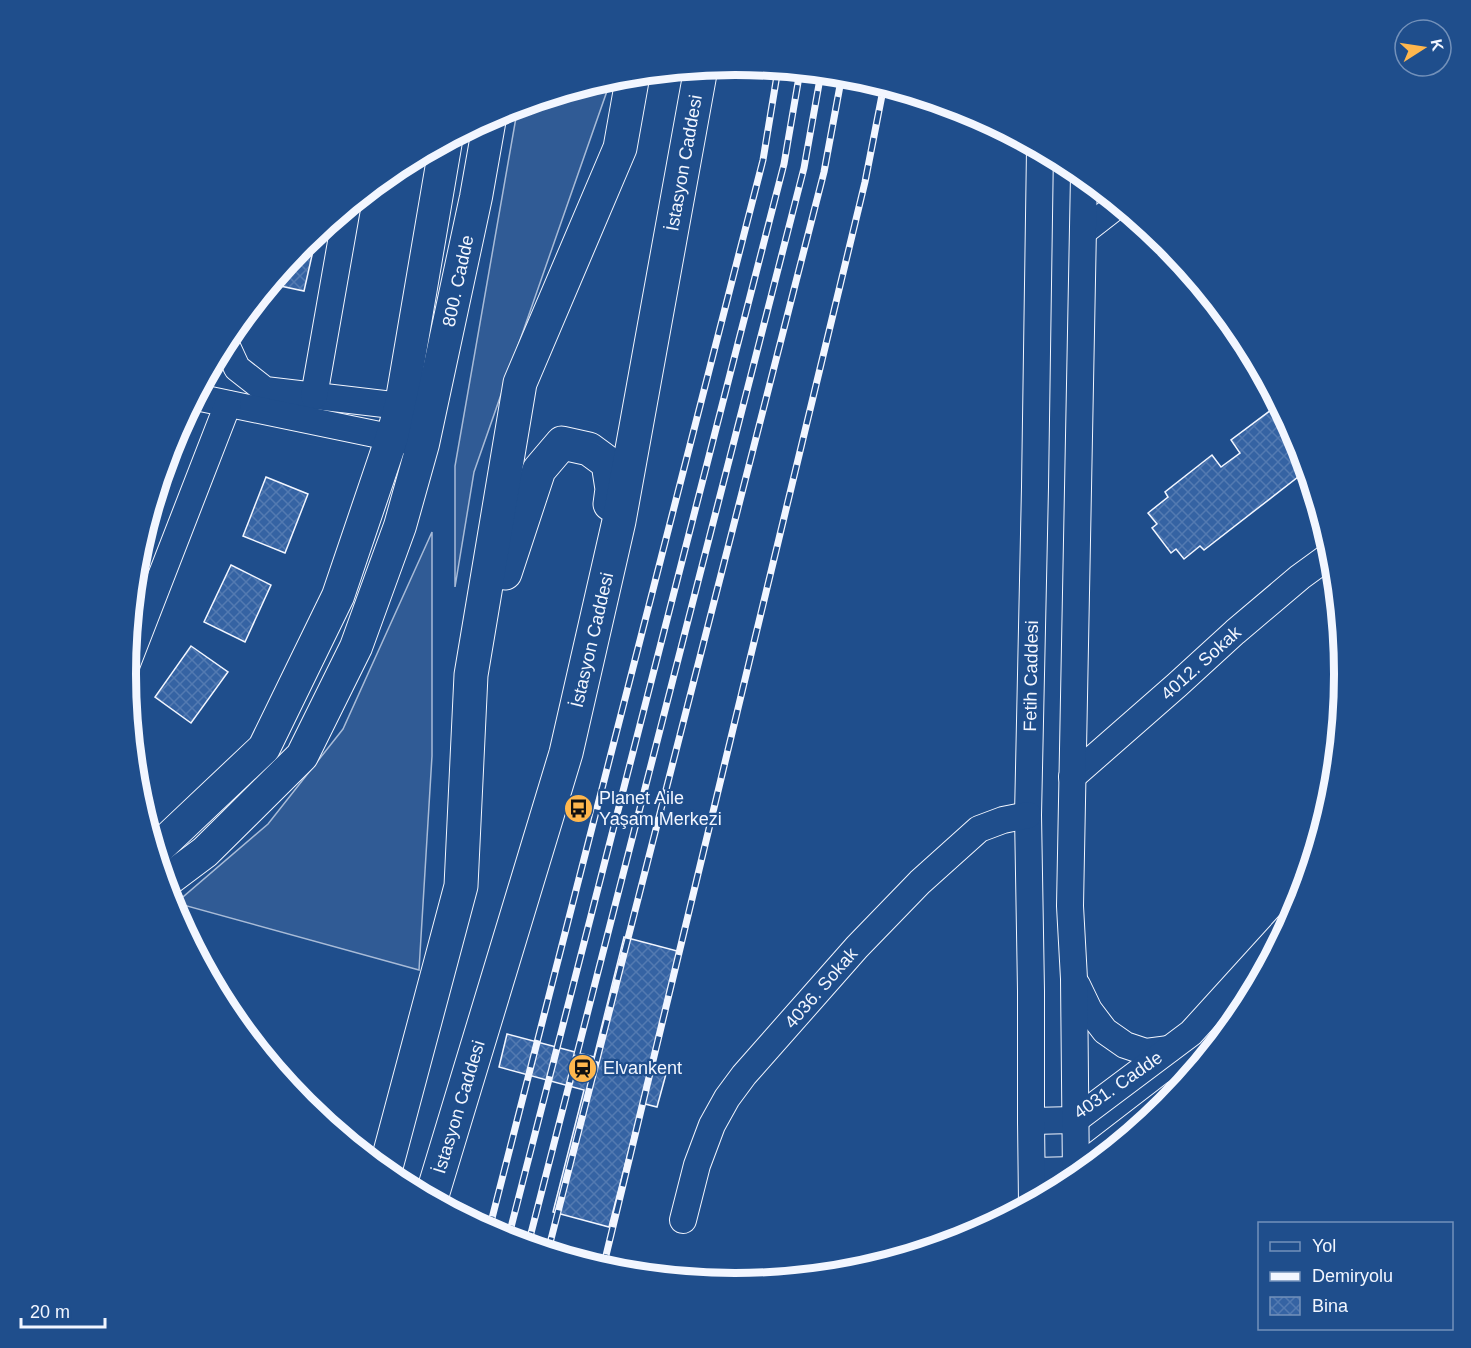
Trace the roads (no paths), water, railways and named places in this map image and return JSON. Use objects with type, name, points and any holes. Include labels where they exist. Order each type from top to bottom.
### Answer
[{"type":"main road","name":"İstasyon Caddesi","points":[[433,1191],[566,753],[619,520],[700,76]]},
{"type":"main road","points":[[388,1161],[461,886],[471,675],[520,383],[620,148],[631,85]]},
{"type":"main road","points":[[471,675],[539,470],[562,443],[590,449],[608,463],[612,489],[600,604]]},
{"type":"street","name":"800. Cadde","points":[[162,845],[264,748],[338,596],[392,437],[416,407],[476,197],[488,129]]},
{"type":"street","name":"800. Cadde","points":[[172,877],[205,852],[302,756],[356,646],[400,526],[423,444],[416,407],[445,150]]},
{"type":"street","name":"Fetih Caddesi","points":[[1032,1195],[1028,815],[1040,158]]},
{"type":"street","points":[[1076,1166],[1074,979],[1070,906],[1084,187]]},
{"type":"street","points":[[1083,232],[1112,209]]},
{"type":"street","points":[[314,396],[345,221]]},
{"type":"street","points":[[230,353],[237,368],[266,390],[416,407]]},
{"type":"street","points":[[204,399],[423,444]]},
{"type":"street","points":[[138,636],[228,404]]},
{"type":"street","name":"4012. Sokak","points":[[1072,777],[1235,632],[1323,560]]},
{"type":"street","name":"4036. Sokak","points":[[683,1220],[697,1165],[712,1125],[727,1098],[744,1075],[857,947],[920,882],[979,829],[1003,820],[1028,815]]},
{"type":"street","name":"4031. Cadde","points":[[1031,1121],[1075,1120],[1191,1034],[1268,949]]},
{"type":"street","name":"4031. Cadde","points":[[1074,979],[1089,1010],[1105,1031],[1125,1045],[1146,1052],[1169,1049]]},
{"type":"street","points":[[1032,1171],[1065,1174]]},
{"type":"railway","points":[[491,1220],[763,160],[777,76]]},
{"type":"railway","points":[[511,1229],[784,164],[799,78]]},
{"type":"railway","points":[[530,1236],[804,168],[820,81]]},
{"type":"railway","points":[[550,1243],[824,172],[840,85]]},
{"type":"railway","points":[[605,1258],[865,182],[882,93]]},
{"type":"place","name":"Planet Aile Yaşam Merkezi","points":[[578,808]]},
{"type":"place","name":"Elvankent","points":[[582,1068]]}]
